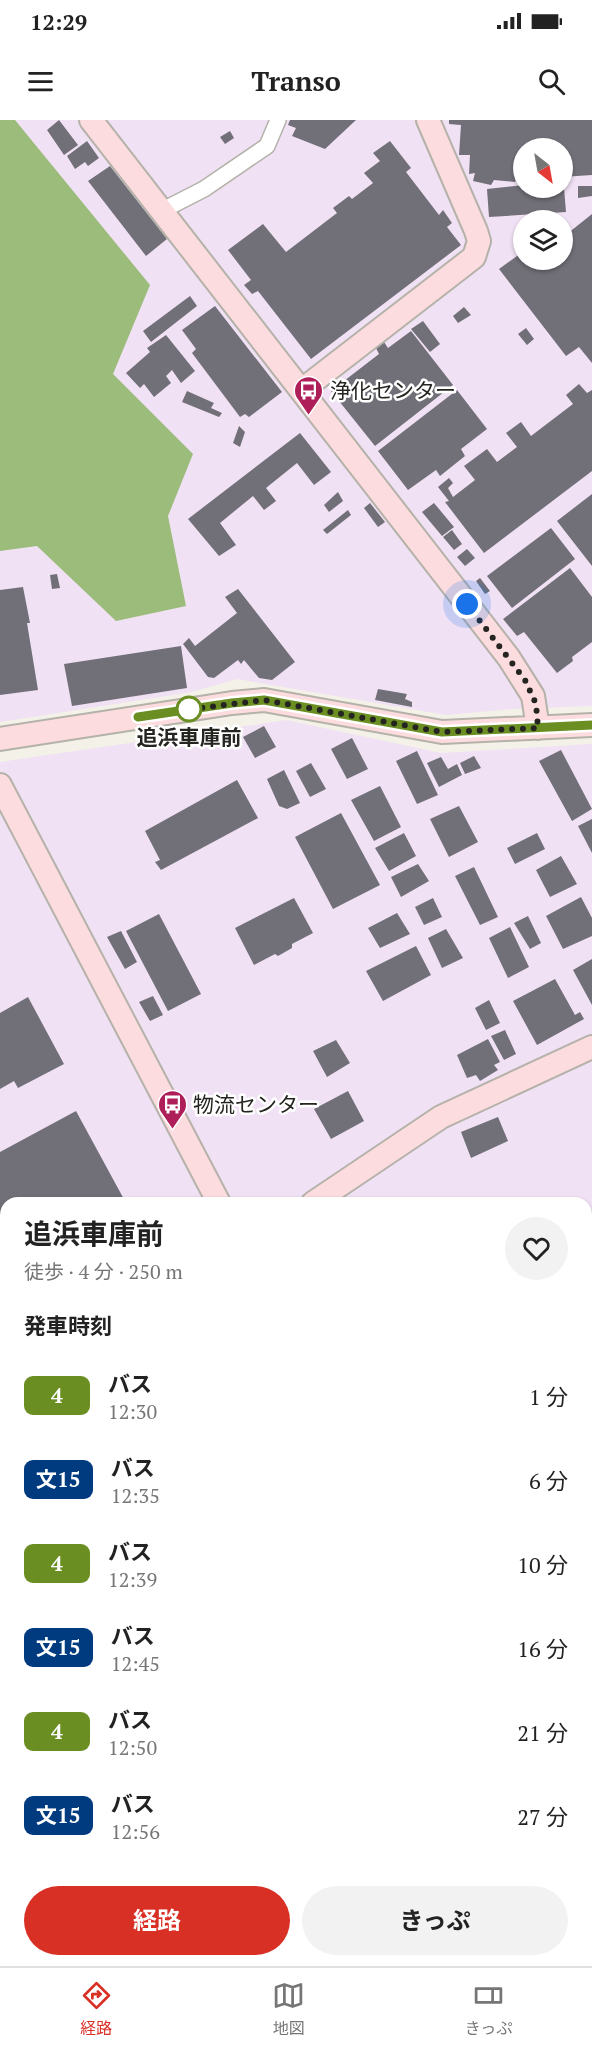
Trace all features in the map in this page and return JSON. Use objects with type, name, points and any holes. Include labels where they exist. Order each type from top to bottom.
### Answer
[{"type":"street","points":[[92,120],[525,680],[536,704],[538,728]]},
{"type":"street","points":[[163,210],[204,189],[267,146],[278,120]]},
{"type":"street","points":[[302,390],[474,257],[479,241],[477,231],[428,120]]},
{"type":"street","points":[[0,739],[264,700],[442,732],[592,725]]},
{"type":"street","points":[[0,785],[216,1197]]},
{"type":"street","points":[[322,1197],[441,1117],[592,1047]]},
{"type":"shaded area","points":[[0,120],[592,120],[592,706],[512,709],[446,715],[237,679],[192,692],[0,722]]},
{"type":"shaded area","points":[[286,720],[441,753],[592,744],[592,1197],[0,1197],[0,762]]},
{"type":"green space","points":[[0,120],[15,120],[150,285],[113,374],[193,454],[168,516],[186,606],[116,621],[37,546],[0,551]]},
{"type":"building","points":[[59,120],[78,145],[64,155],[47,130]]},
{"type":"building","points":[[290,120],[356,120],[325,149],[292,136],[296,128],[288,125]]},
{"type":"building","points":[[449,120],[592,120],[592,175],[573,176],[573,138],[513,138],[513,182],[494,180],[491,185],[473,181],[475,173],[469,174],[470,155],[459,155],[461,125],[449,124]]},
{"type":"building","points":[[230,131],[234,138],[225,144],[220,137]]},
{"type":"building","points":[[87,141],[99,158],[88,166],[85,162],[75,169],[67,156]]},
{"type":"building","points":[[390,141],[411,168],[406,172],[439,215],[443,210],[452,223],[447,227],[461,245],[311,359],[258,291],[252,294],[244,285],[251,280],[228,250],[263,224],[286,252],[337,213],[333,208],[349,196],[352,199],[373,183],[364,173],[380,161],[373,153]]},
{"type":"building","points":[[110,166],[167,239],[146,256],[88,181]]},
{"type":"building","points":[[513,186],[513,198],[565,198],[566,210],[513,210],[513,215],[489,217],[487,189]]},
{"type":"building","points":[[578,186],[592,186],[592,196],[578,198]]},
{"type":"building","points":[[592,214],[592,363],[579,347],[566,356],[499,269],[513,259],[513,270],[573,270],[573,229]]},
{"type":"building","points":[[190,296],[197,306],[151,342],[143,331]]},
{"type":"building","points":[[215,306],[282,392],[249,417],[245,414],[240,417],[192,353],[196,349],[182,330]]},
{"type":"building","points":[[464,307],[471,315],[458,323],[453,316]]},
{"type":"building","points":[[423,321],[440,344],[430,352],[411,329]]},
{"type":"building","points":[[526,328],[534,339],[527,345],[518,334]]},
{"type":"building","points":[[411,331],[453,385],[375,446],[331,391],[379,354],[376,348],[384,342],[388,348]]},
{"type":"building","points":[[166,335],[195,371],[181,383],[172,370],[166,376],[171,383],[154,397],[144,384],[140,388],[126,373],[150,352],[147,348]]},
{"type":"building","points":[[579,384],[587,393],[592,390],[592,471],[484,553],[445,502],[449,501],[438,487],[449,478],[453,483],[448,488],[453,497],[475,480],[464,466],[487,449],[497,462],[517,447],[506,433],[521,422],[531,436],[573,404],[566,395]]},
{"type":"building","points":[[457,390],[487,429],[461,449],[465,456],[440,476],[436,470],[408,490],[378,451]]},
{"type":"building","points":[[187,391],[214,403],[211,408],[222,413],[219,417],[182,402]]},
{"type":"building","points":[[239,426],[245,432],[240,447],[233,443]]},
{"type":"building","points":[[300,433],[331,472],[314,485],[297,463],[266,488],[276,501],[264,510],[253,496],[220,523],[236,545],[219,556],[188,519]]},
{"type":"building","points":[[338,492],[343,501],[329,512],[324,505]]},
{"type":"building","points":[[592,494],[592,566],[557,521]]},
{"type":"building","points":[[370,503],[385,522],[378,527],[364,508]]},
{"type":"building","points":[[434,503],[454,527],[442,536],[422,512]]},
{"type":"building","points":[[348,510],[351,515],[327,534],[323,530]]},
{"type":"building","points":[[551,528],[575,559],[512,608],[487,576]]},
{"type":"building","points":[[452,530],[462,544],[454,550],[443,537]]},
{"type":"building","points":[[467,549],[475,558],[465,566],[457,557]]},
{"type":"building","points":[[570,568],[592,597],[592,642],[572,657],[573,661],[557,673],[524,632],[517,636],[503,619]]},
{"type":"building","points":[[57,574],[60,588],[52,589],[50,575]]},
{"type":"building","points":[[480,578],[490,591],[485,594],[476,581]]},
{"type":"building","points":[[23,587],[38,690],[0,695],[0,590]]},
{"type":"building","points":[[238,589],[295,662],[272,680],[259,678],[244,660],[241,664],[238,660],[214,678],[208,677],[183,644],[189,638],[195,646],[237,613],[225,597]]},
{"type":"building","points":[[181,646],[187,688],[72,706],[64,664]]},
{"type":"building","points":[[378,689],[407,694],[405,699],[412,702],[412,707],[375,700]]},
{"type":"building","points":[[264,726],[276,747],[255,758],[243,737]]},
{"type":"building","points":[[352,738],[368,769],[347,779],[331,749]]},
{"type":"building","points":[[561,750],[592,809],[572,821],[539,761]]},
{"type":"building","points":[[417,751],[438,795],[417,804],[396,761]]},
{"type":"building","points":[[474,756],[481,768],[465,774],[460,763]]},
{"type":"building","points":[[441,757],[448,769],[457,764],[462,775],[439,787],[427,763]]},
{"type":"building","points":[[311,763],[326,789],[310,797],[296,771]]},
{"type":"building","points":[[284,770],[300,803],[287,809],[279,806],[267,779]]},
{"type":"building","points":[[237,780],[258,818],[161,870],[155,862],[160,860],[145,831]]},
{"type":"building","points":[[380,786],[401,827],[374,841],[351,800]]},
{"type":"building","points":[[459,806],[478,842],[449,857],[430,819]]},
{"type":"building","points":[[341,813],[380,885],[333,909],[295,837]]},
{"type":"building","points":[[592,819],[592,853],[578,826]]},
{"type":"building","points":[[404,833],[416,856],[389,871],[375,848]]},
{"type":"building","points":[[537,833],[545,849],[515,864],[507,848]]},
{"type":"building","points":[[561,856],[577,884],[550,897],[536,870]]},
{"type":"building","points":[[418,864],[429,881],[401,897],[391,877]]},
{"type":"building","points":[[474,867],[498,917],[480,925],[455,876]]},
{"type":"building","points":[[581,897],[592,918],[592,936],[563,949],[546,916]]},
{"type":"building","points":[[294,898],[313,933],[292,944],[292,948],[278,956],[275,954],[254,965],[235,928]]},
{"type":"building","points":[[433,898],[442,917],[424,925],[415,907]]},
{"type":"building","points":[[397,913],[410,934],[380,948],[368,928]]},
{"type":"building","points":[[159,914],[201,994],[168,1011],[126,931]]},
{"type":"building","points":[[528,916],[541,943],[530,949],[514,923]]},
{"type":"building","points":[[510,927],[529,967],[508,978],[489,938]]},
{"type":"building","points":[[446,929],[463,958],[442,968],[428,938]]},
{"type":"building","points":[[121,931],[137,962],[125,969],[107,937]]},
{"type":"building","points":[[416,946],[431,975],[383,1001],[366,971]]},
{"type":"building","points":[[592,959],[592,1005],[573,970]]},
{"type":"building","points":[[555,979],[575,1015],[580,1012],[584,1019],[537,1045],[513,1001]]},
{"type":"building","points":[[153,996],[163,1015],[150,1021],[139,1002]]},
{"type":"building","points":[[28,997],[64,1064],[18,1088],[14,1081],[0,1089],[0,1013]]},
{"type":"building","points":[[489,1000],[500,1023],[486,1030],[475,1008]]},
{"type":"building","points":[[505,1030],[516,1054],[504,1060],[491,1036]]},
{"type":"building","points":[[488,1039],[500,1062],[494,1065],[498,1070],[480,1081],[476,1075],[467,1078],[457,1055]]},
{"type":"building","points":[[336,1040],[350,1063],[327,1077],[313,1051]]},
{"type":"building","points":[[348,1091],[364,1121],[331,1139],[314,1109]]},
{"type":"building","points":[[76,1111],[123,1197],[0,1197],[0,1152]]},
{"type":"building","points":[[498,1117],[508,1141],[471,1158],[461,1132]]},
{"type":"bus line","name":"4","points":[[138,717],[264,700],[442,732],[592,725]]},
{"type":"place","name":"浄化センター","points":[[309,416]]},
{"type":"place","name":"追浜車庫前","points":[[189,709]]},
{"type":"place","name":"物流センター","points":[[172,1130]]},
{"type":"route","points":[[189,709],[185,710],[264,700],[442,732],[538,728],[534,696],[525,680],[467,604]]}]
